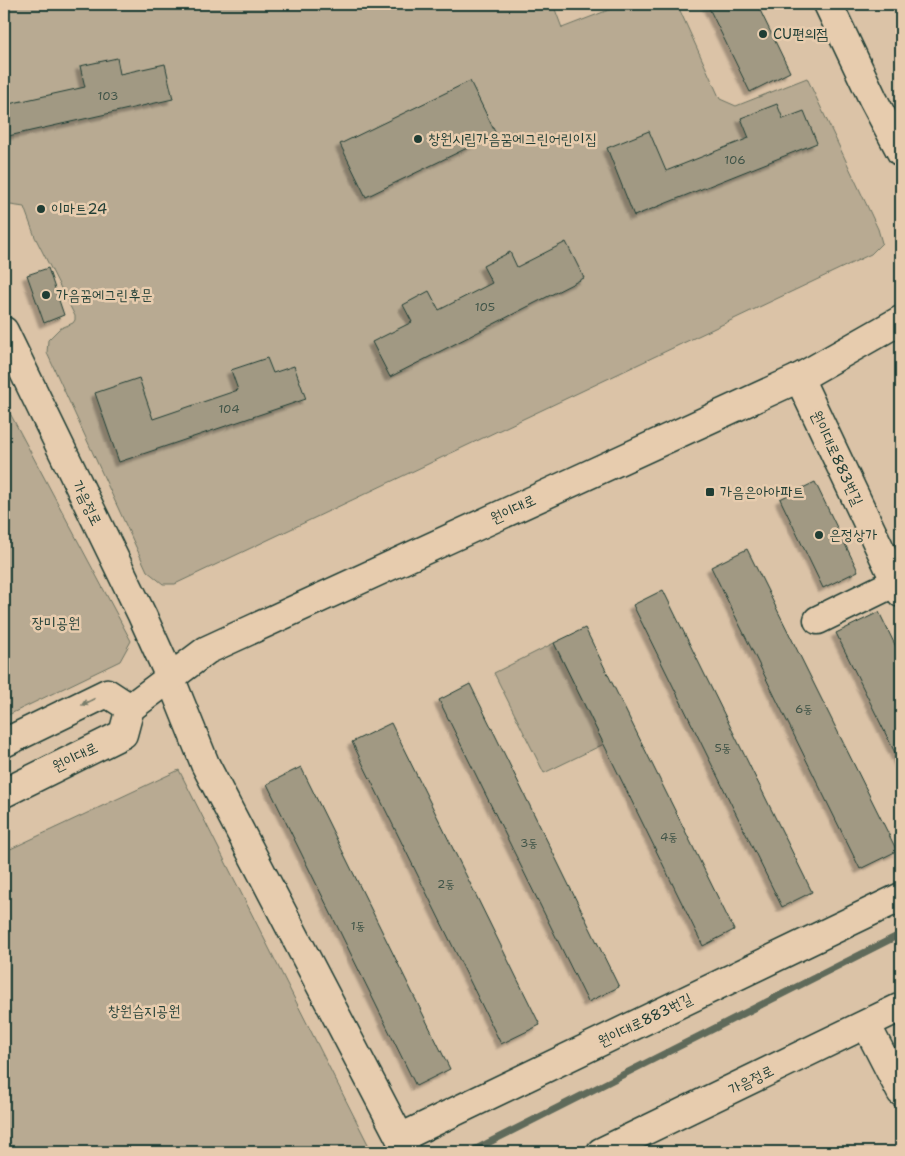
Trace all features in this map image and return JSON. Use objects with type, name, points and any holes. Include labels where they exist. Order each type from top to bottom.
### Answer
[{"type":"street","points":[[828,4],[873,99],[901,152]]},
{"type":"street","name":"원이대로","points":[[4,793],[123,734],[130,708],[207,650],[799,378],[901,320]]},
{"type":"street","name":"가음정로","points":[[4,330],[170,677],[205,764],[404,1147]]},
{"type":"street","name":"원이대로883번길","points":[[799,378],[899,587]]},
{"type":"street","points":[[818,620],[899,587]]},
{"type":"street","points":[[4,743],[106,693],[130,708]]},
{"type":"street","name":"원이대로883번길","points":[[404,1147],[901,897]]},
{"type":"street","name":"가음정로","points":[[601,1152],[901,1007]]},
{"type":"street","points":[[866,1024],[901,1092]]},
{"type":"green space","points":[[4,4],[553,4],[562,28],[624,4],[677,4],[720,99],[736,106],[807,78],[878,229],[882,243],[871,254],[175,584],[163,584],[147,571],[47,353],[48,340],[59,329],[73,323],[75,316],[35,237],[24,207],[4,204]]},
{"type":"green space","name":"장미공원","points":[[4,402],[131,641],[120,661],[4,717]]},
{"type":"green space","points":[[554,643],[604,744],[544,773],[494,673]]},
{"type":"green space","name":"창원습지공원","points":[[179,770],[372,1152],[4,1152],[4,852]]},
{"type":"building","points":[[707,4],[757,4],[790,72],[750,92]]},
{"type":"building","points":[[117,58],[120,74],[165,64],[173,99],[4,137],[4,105],[85,87],[80,66]]},
{"type":"building","name":"창원시립가음꿈에그린어린이집","points":[[470,81],[496,134],[366,197],[340,144]]},
{"type":"building","points":[[777,104],[783,119],[804,111],[817,143],[634,216],[607,148],[649,131],[666,171],[749,138],[741,118]]},
{"type":"building","points":[[566,242],[584,278],[390,377],[372,342],[412,322],[403,305],[429,291],[439,310],[492,283],[483,266],[510,252],[517,267]]},
{"type":"building","name":"가음꿈에그린후문","points":[[48,268],[64,315],[44,323],[27,275]]},
{"type":"building","points":[[267,358],[273,373],[294,366],[306,399],[119,462],[95,393],[139,378],[153,419],[238,390],[231,370]]},
{"type":"building","name":"은정상가","points":[[815,482],[858,571],[823,588],[780,499]]},
{"type":"building","points":[[747,549],[897,851],[860,869],[711,567]]},
{"type":"building","points":[[663,590],[812,892],[782,907],[633,605]]},
{"type":"building","points":[[879,612],[901,657],[901,765],[836,633]]},
{"type":"building","points":[[585,628],[734,930],[703,946],[554,643]]},
{"type":"building","points":[[470,684],[619,987],[588,1002],[439,700]]},
{"type":"building","points":[[391,723],[540,1025],[501,1044],[352,742]]},
{"type":"building","points":[[301,767],[450,1069],[416,1086],[267,784]]},
{"type":"waterway","points":[[470,1152],[901,934]]},
{"type":"place","name":"CU편의점","points":[[763,34]]},
{"type":"place","name":"창원시립가음꿈에그린어린이집","points":[[418,139]]},
{"type":"place","name":"이마트24","points":[[41,209]]},
{"type":"place","name":"가음꿈에그린후문","points":[[46,295]]},
{"type":"place","name":"가음은아아파트","points":[[710,492]]},
{"type":"place","name":"은정상가","points":[[819,535]]}]
